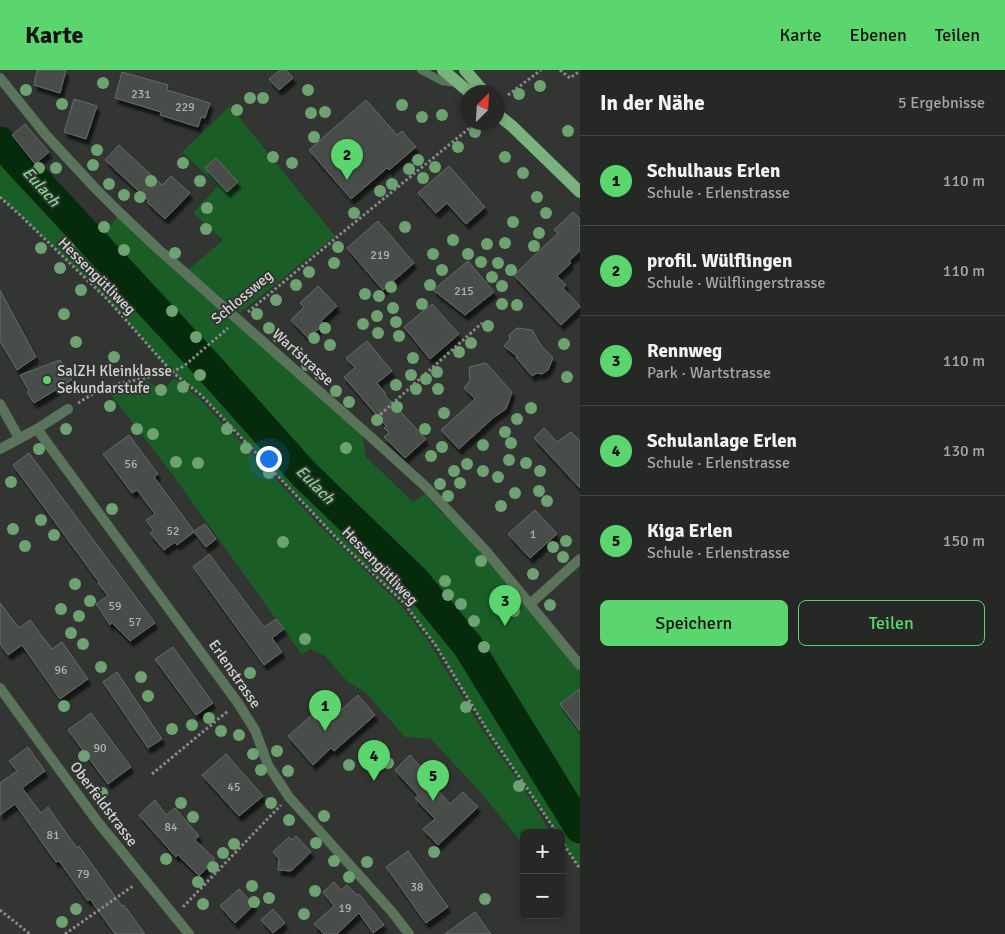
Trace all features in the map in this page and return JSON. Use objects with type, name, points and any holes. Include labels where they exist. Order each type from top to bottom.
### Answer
[{"type":"main road","points":[[443,70],[460,85]]},
{"type":"main road","points":[[465,70],[478,85]]},
{"type":"main road","points":[[505,118],[512,126]]},
{"type":"main road","points":[[505,120],[580,192]]},
{"type":"street","name":"Wartstrasse","points":[[0,78],[46,135],[95,188],[158,249],[425,486],[486,551],[580,665]]},
{"type":"street","points":[[0,404],[19,438]]},
{"type":"street","points":[[0,449],[37,429],[68,409]]},
{"type":"street","name":"Erlenstrasse","points":[[37,429],[238,703],[255,730],[268,764],[289,797],[392,912],[409,934]]},
{"type":"street","points":[[530,604],[580,559]]},
{"type":"street","name":"Oberfeldstrasse","points":[[0,688],[97,821],[189,934]]},
{"type":"lane","points":[[421,70],[442,82],[457,83]]},
{"type":"path","points":[[508,95],[541,70]]},
{"type":"path","points":[[560,70],[570,78],[580,71]]},
{"type":"path","name":"Schlossweg","points":[[68,409],[104,387],[172,372],[184,366],[467,130]]},
{"type":"path","name":"Hessengütliweg","points":[[0,197],[20,214],[108,300],[172,372],[201,395],[345,547],[403,602],[436,646],[489,733],[554,829]]},
{"type":"path","points":[[363,430],[482,323]]},
{"type":"path","points":[[152,774],[238,703]]},
{"type":"path","points":[[182,907],[289,797]]},
{"type":"path","points":[[565,846],[580,869]]},
{"type":"path","points":[[65,934],[132,886]]},
{"type":"path","points":[[0,910],[30,934]]},
{"type":"green space","points":[[230,106],[335,236],[240,313],[188,270],[223,240],[193,213],[218,186],[182,152]]},
{"type":"green space","points":[[0,155],[86,244],[102,238],[117,217],[362,435],[366,457],[413,502],[425,494],[443,514],[448,510],[580,665],[580,869],[565,846],[565,829],[554,829],[489,733],[436,646],[403,602],[345,547],[201,395],[172,372],[108,300],[0,197]]},
{"type":"green space","points":[[174,378],[199,398],[324,530],[400,604],[427,639],[485,734],[523,787],[549,829],[520,829],[520,841],[484,796],[431,739],[405,737],[365,692],[348,682],[325,656],[310,649],[302,655],[172,474],[109,392],[147,381],[163,390]]},
{"type":"building","points":[[37,70],[66,70],[60,93],[34,85]]},
{"type":"building","points":[[280,70],[286,70],[293,78],[279,90],[269,79]]},
{"type":"building","points":[[122,72],[168,85],[167,90],[210,103],[205,118],[201,117],[198,127],[160,115],[161,112],[115,98]]},
{"type":"building","points":[[74,99],[97,106],[86,139],[64,132]]},
{"type":"building","points":[[366,100],[397,135],[402,131],[416,147],[389,170],[387,168],[351,199],[309,150]]},
{"type":"building","points":[[25,124],[49,152],[35,164],[12,135]]},
{"type":"building","points":[[119,145],[162,185],[171,176],[190,193],[165,219],[147,202],[148,200],[105,160]]},
{"type":"building","points":[[216,158],[238,182],[227,192],[205,168]]},
{"type":"building","points":[[449,166],[485,207],[466,224],[447,203],[436,213],[418,193]]},
{"type":"building","points":[[573,212],[580,219],[580,251],[569,261],[571,263],[557,276],[566,285],[563,288],[580,307],[561,325],[514,275],[558,233],[554,230]]},
{"type":"building","points":[[378,221],[414,263],[383,290],[347,248]]},
{"type":"building","points":[[468,261],[494,292],[465,315],[433,290]]},
{"type":"building","points":[[318,286],[337,306],[321,321],[324,324],[308,338],[291,320],[304,307],[300,303]]},
{"type":"building","points":[[0,290],[36,357],[17,370],[0,341]]},
{"type":"building","points":[[432,304],[459,334],[430,359],[404,327]]},
{"type":"building","points":[[517,328],[532,330],[541,345],[553,358],[548,370],[542,374],[537,373],[532,376],[516,357],[518,357],[504,346],[510,339],[509,335]]},
{"type":"building","points":[[367,341],[392,371],[377,383],[385,395],[426,439],[405,458],[384,437],[389,433],[384,428],[386,426],[344,377],[355,368],[346,358]]},
{"type":"building","points":[[60,360],[72,380],[34,403],[20,375]]},
{"type":"building","points":[[486,363],[512,392],[506,409],[494,417],[459,449],[441,430],[475,399],[464,388],[470,380],[469,367]]},
{"type":"building","points":[[544,428],[557,442],[571,432],[580,441],[580,488],[534,438]]},
{"type":"building","points":[[129,435],[158,474],[154,477],[194,531],[205,524],[216,539],[206,547],[194,532],[177,545],[175,542],[164,550],[150,533],[153,530],[146,520],[155,514],[137,490],[132,493],[103,454]]},
{"type":"building","points":[[29,453],[155,623],[130,641],[112,623],[110,625],[96,604],[108,596],[13,465]]},
{"type":"building","points":[[535,510],[557,534],[530,558],[508,534]]},
{"type":"building","points":[[209,554],[264,627],[276,619],[284,629],[272,638],[282,652],[264,665],[193,567]]},
{"type":"building","points":[[0,603],[19,628],[30,620],[52,649],[62,642],[88,679],[60,699],[22,645],[8,655],[0,644]]},
{"type":"building","points":[[173,647],[213,703],[196,715],[155,659]]},
{"type":"building","points":[[117,672],[162,739],[148,748],[103,682]]},
{"type":"building","points":[[580,689],[580,731],[560,704]]},
{"type":"building","points":[[358,695],[375,715],[334,751],[331,748],[313,765],[288,736],[312,715],[322,727]]},
{"type":"building","points":[[91,713],[131,767],[108,784],[68,730]]},
{"type":"building","points":[[28,747],[45,771],[22,788],[41,813],[48,807],[77,848],[79,846],[122,906],[124,905],[145,934],[115,934],[59,861],[56,862],[15,804],[0,815],[0,783],[17,771],[9,761]]},
{"type":"building","points":[[226,754],[263,796],[239,816],[202,775]]},
{"type":"building","points":[[410,755],[450,804],[463,792],[478,807],[438,845],[423,829],[435,819],[415,798],[418,795],[395,770]]},
{"type":"building","points":[[155,800],[166,815],[175,808],[199,836],[195,840],[215,859],[199,876],[178,855],[176,857],[139,815]]},
{"type":"building","points":[[296,836],[311,852],[291,871],[278,870],[279,859],[273,852],[289,837],[292,840]]},
{"type":"building","points":[[408,851],[448,907],[426,923],[386,867]]},
{"type":"building","points":[[334,882],[341,890],[347,885],[357,895],[359,894],[384,925],[373,933],[359,913],[337,934],[324,934],[314,924],[334,906],[323,892]]},
{"type":"building","points":[[239,889],[254,905],[235,923],[220,906]]},
{"type":"building","points":[[273,909],[285,923],[273,933],[261,920]]},
{"type":"building","points":[[475,912],[491,934],[445,934]]},
{"type":"waterway","name":"Eulach","points":[[0,142],[205,363],[304,474],[415,581],[468,646],[580,828]]},
{"type":"place","name":"profil. Wülflingen","points":[[347,180]]},
{"type":"place","name":"SalZH Kleinklasse Sekundarstufe","points":[[47,380]]},
{"type":"place","name":"Rennweg","points":[[505,626]]},
{"type":"place","name":"Schulhaus Erlen","points":[[325,731]]},
{"type":"place","name":"Schulanlage Erlen","points":[[374,781]]},
{"type":"place","name":"Kiga Erlen","points":[[433,801]]}]
